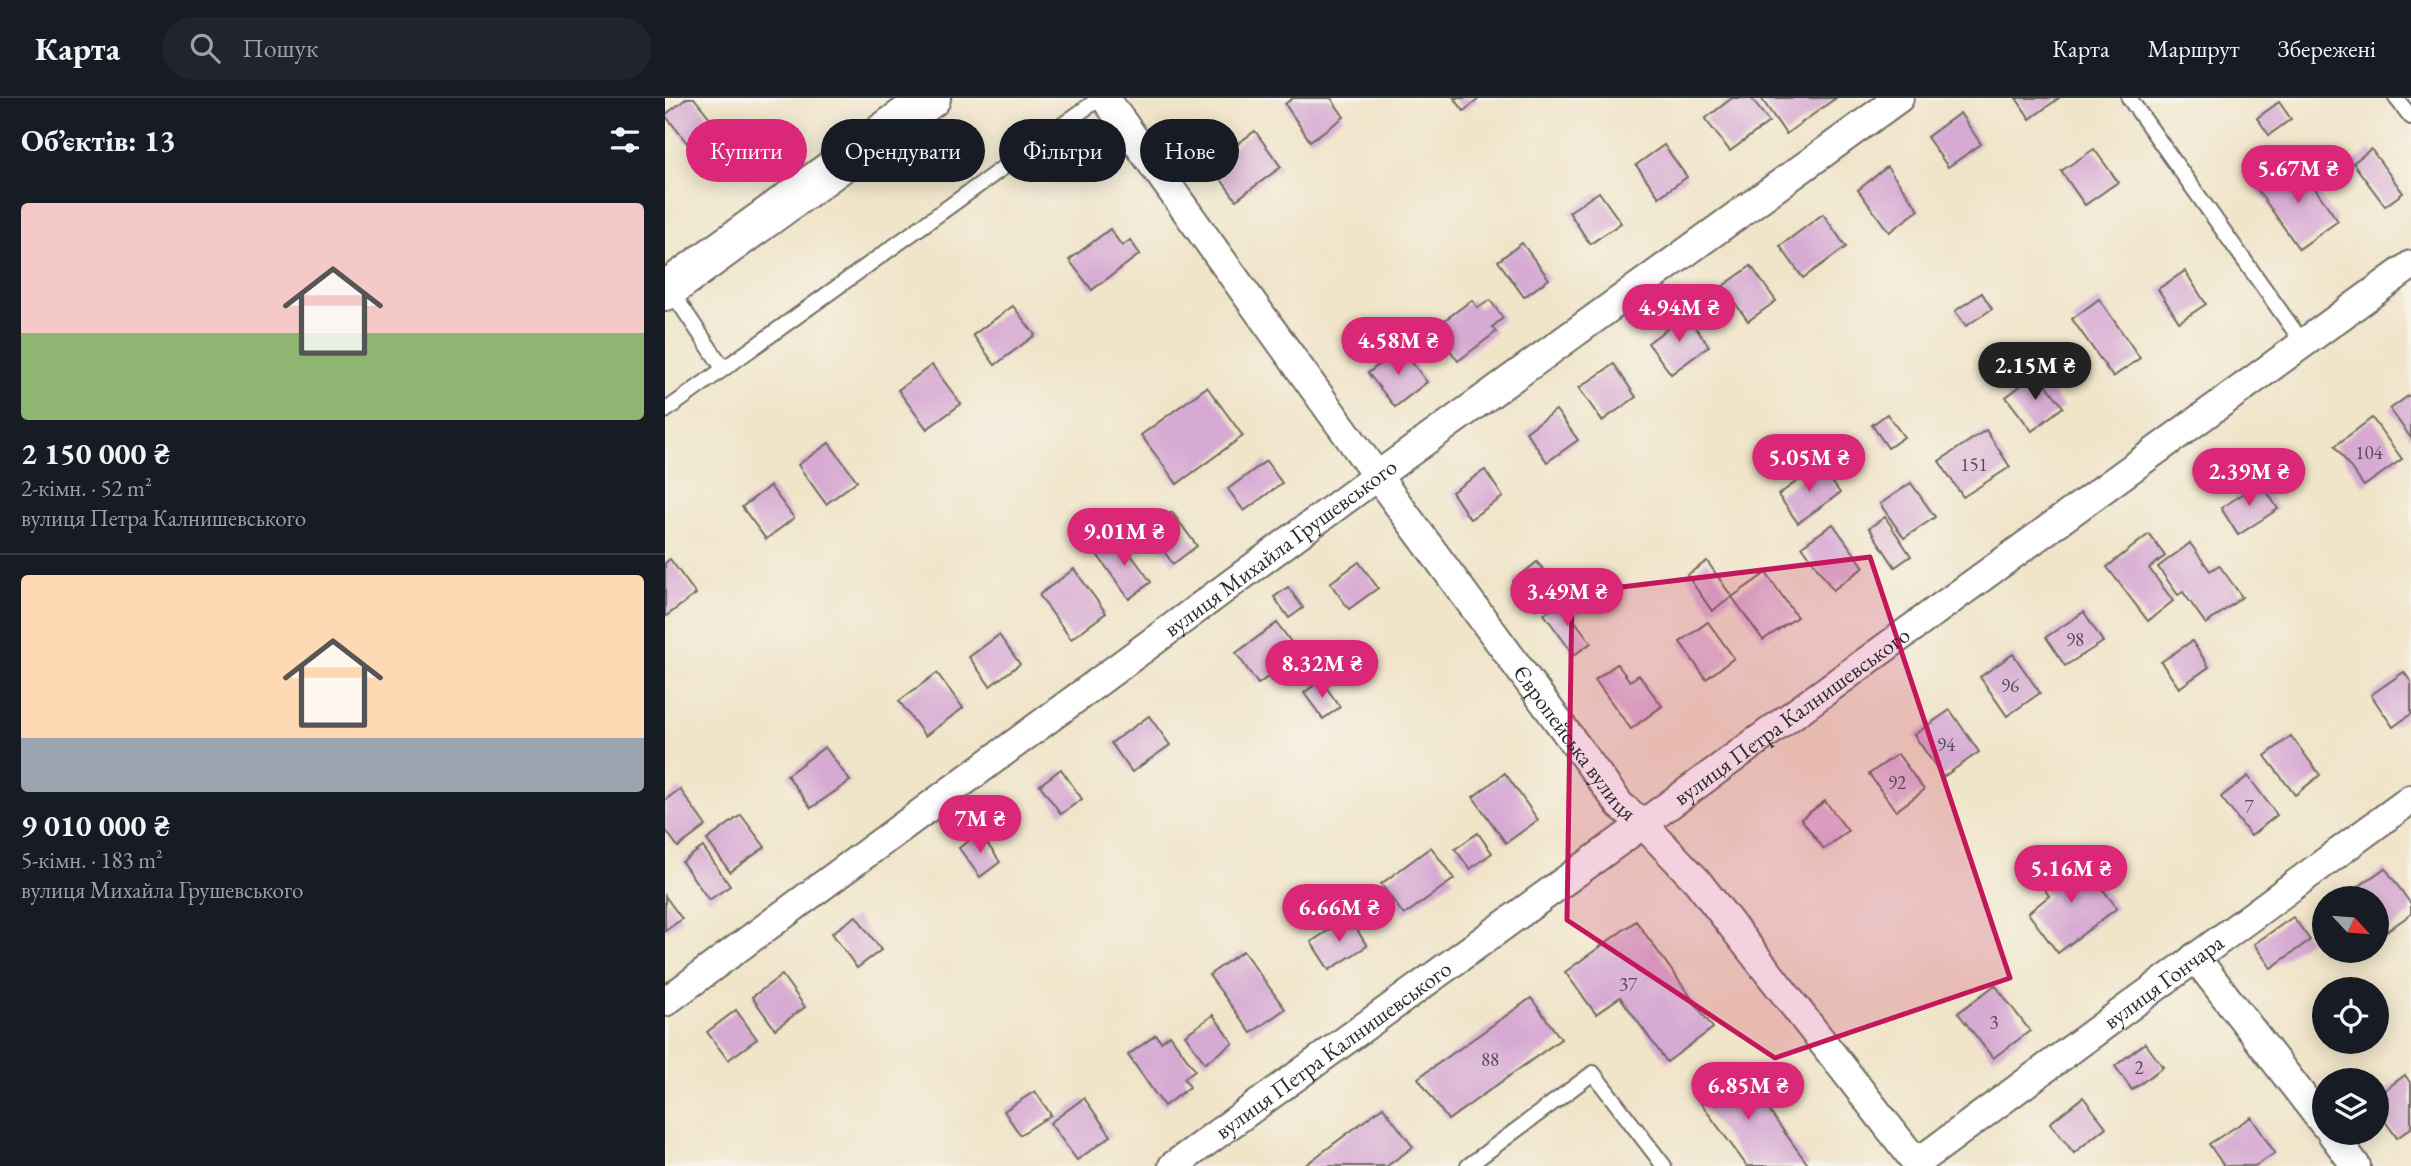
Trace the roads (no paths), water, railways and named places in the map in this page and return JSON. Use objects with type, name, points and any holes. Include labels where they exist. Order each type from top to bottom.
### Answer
[{"type":"main road","points":[[667,290],[930,98]]},
{"type":"street","name":"Європейська вулиця","points":[[1102,98],[1620,805],[1643,824],[1697,881],[1918,1164]]},
{"type":"street","name":"вулиця Михайла Грушевського","points":[[665,1002],[1377,476],[1899,98]]},
{"type":"street","name":"вулиця Петра Калнишевського","points":[[1173,1166],[2411,265]]},
{"type":"street","name":"вулиця Гончара","points":[[1918,1164],[2411,799]]},
{"type":"street","points":[[2195,957],[2312,1108]]},
{"type":"street","points":[[2340,1145],[2357,1166]]},
{"type":"lane","points":[[665,411],[1102,98]]},
{"type":"lane","points":[[2129,98],[2303,343]]},
{"type":"lane","points":[[2396,98],[2411,117]]},
{"type":"lane","points":[[667,290],[723,368]]},
{"type":"lane","points":[[1468,1166],[1593,1073],[1664,1166]]}]
